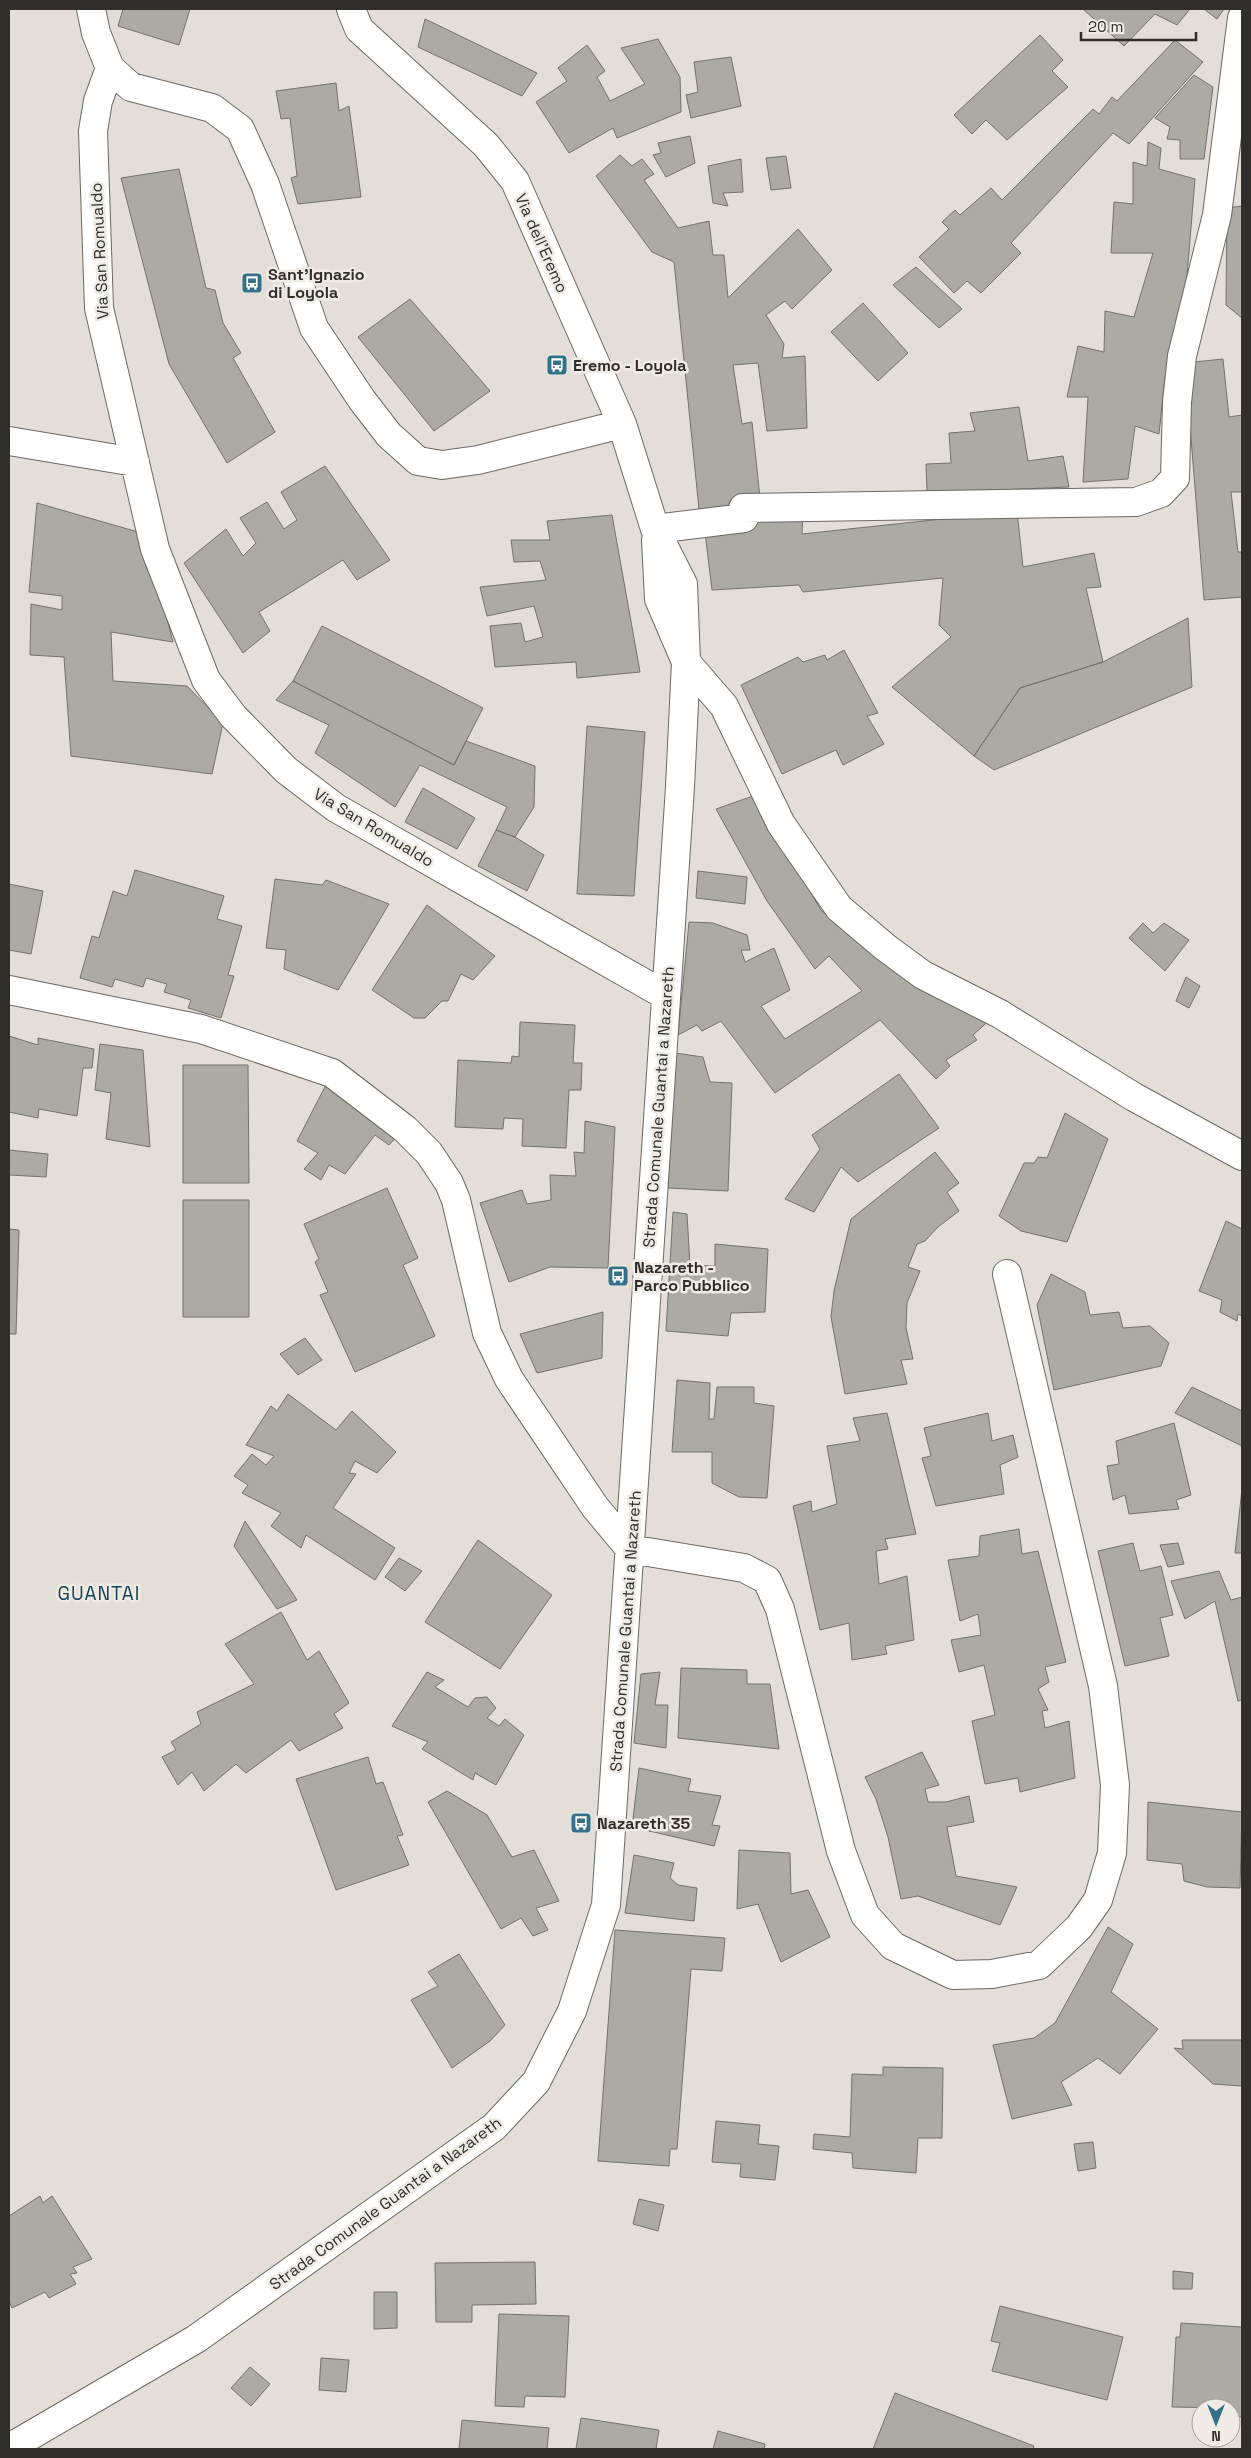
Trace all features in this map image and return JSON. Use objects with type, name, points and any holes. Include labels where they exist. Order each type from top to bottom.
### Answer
[{"type":"street","points":[[91,9],[96,33],[110,68],[131,87],[212,108],[240,129],[265,184],[314,328],[388,435],[418,461],[442,465],[478,460],[622,424]]},
{"type":"street","name":"Via dell'Eremo","points":[[351,9],[359,29],[486,145],[514,181],[622,424],[656,529]]},
{"type":"street","points":[[656,529],[744,518],[743,508],[1136,502],[1161,493],[1174,478],[1177,402],[1182,356],[1218,214],[1242,18]]},
{"type":"street","name":"Via San Romualdo","points":[[110,68],[98,101],[93,131],[99,308],[155,549],[206,680],[233,716],[286,770],[336,808],[665,995]]},
{"type":"street","points":[[9,441],[135,462]]},
{"type":"street","name":"Strada Comunale Guantai a Nazareth","points":[[9,2448],[196,2339],[494,2127],[536,2082],[572,2011],[606,1905],[686,662],[682,584],[656,529]]},
{"type":"street","points":[[686,662],[724,706],[781,824],[839,908],[885,947],[923,975],[1000,1014],[1134,1097],[1242,1156]]},
{"type":"street","points":[[9,990],[201,1029],[332,1073],[405,1129],[429,1153],[449,1182],[456,1200],[487,1333],[509,1379],[595,1507],[630,1549],[744,1568],[767,1580],[780,1609],[841,1851],[864,1914],[893,1946],[953,1975],[992,1974],[1039,1965],[1079,1927],[1098,1900],[1112,1854],[1115,1785],[1103,1686],[1007,1274]]},
{"type":"building","points":[[123,9],[190,9],[179,45],[118,26]]},
{"type":"building","points":[[1083,9],[1190,9],[1177,25],[1155,14],[1124,46]]},
{"type":"building","points":[[1204,9],[1224,9],[1217,19]]},
{"type":"building","points":[[425,19],[537,73],[522,96],[418,47]]},
{"type":"building","points":[[1040,35],[1063,60],[1052,71],[1068,87],[1007,140],[986,120],[972,134],[954,115]]},
{"type":"building","points":[[658,39],[680,77],[681,112],[617,138],[613,128],[569,153],[536,102],[567,81],[558,68],[587,45],[605,71],[597,77],[610,101],[645,84],[621,48]]},
{"type":"building","points":[[1175,40],[1203,62],[1129,144],[1113,133],[1011,243],[1021,253],[981,293],[967,281],[954,293],[919,257],[949,229],[942,222],[955,210],[960,215],[991,188],[1002,200],[1093,109],[1099,114],[1112,97],[1117,101]]},
{"type":"building","points":[[731,57],[741,106],[691,118],[686,95],[698,92],[694,62]]},
{"type":"building","points":[[1194,75],[1213,87],[1204,159],[1180,159],[1180,140],[1167,139],[1170,127],[1155,118]]},
{"type":"building","points":[[336,83],[339,111],[349,106],[361,197],[298,204],[291,178],[297,176],[290,118],[281,119],[276,91]]},
{"type":"building","points":[[690,136],[695,163],[666,177],[653,155],[661,153],[658,143]]},
{"type":"building","points":[[1148,142],[1161,148],[1159,169],[1195,179],[1184,312],[1165,377],[1159,434],[1135,426],[1128,479],[1083,482],[1088,397],[1067,397],[1078,346],[1104,352],[1105,311],[1134,317],[1153,253],[1111,253],[1114,202],[1133,204],[1133,162],[1147,166]]},
{"type":"building","points":[[620,155],[632,166],[642,159],[654,174],[644,180],[678,228],[709,221],[713,255],[724,255],[728,298],[798,229],[832,270],[792,309],[785,301],[766,315],[784,344],[782,358],[805,356],[807,428],[767,431],[758,363],[733,365],[742,424],[752,422],[760,498],[700,519],[674,262],[652,252],[596,176]]},
{"type":"building","points":[[786,156],[791,188],[771,190],[766,158]]},
{"type":"building","points":[[741,159],[743,192],[723,193],[728,206],[713,203],[708,166]]},
{"type":"building","points":[[179,169],[206,288],[215,290],[223,323],[241,353],[233,358],[275,432],[227,463],[169,364],[121,178]]},
{"type":"building","points":[[1242,206],[1242,318],[1226,305],[1227,208]]},
{"type":"building","points":[[916,267],[962,309],[939,328],[893,285]]},
{"type":"building","points":[[410,299],[490,391],[434,431],[358,337]]},
{"type":"building","points":[[863,303],[908,353],[878,381],[831,332]]},
{"type":"building","points":[[1223,359],[1229,417],[1242,415],[1242,492],[1231,492],[1238,552],[1242,552],[1242,597],[1204,600],[1185,363]]},
{"type":"building","points":[[1019,407],[1028,461],[1063,456],[1069,487],[927,493],[926,464],[951,463],[949,433],[975,431],[970,413]]},
{"type":"building","points":[[325,466],[390,560],[357,580],[343,560],[259,612],[270,631],[243,653],[184,563],[226,529],[243,556],[256,543],[240,518],[267,502],[284,529],[297,520],[281,492]]},
{"type":"building","points":[[37,503],[145,534],[173,642],[111,632],[113,681],[187,686],[223,723],[212,774],[71,756],[64,657],[30,655],[31,604],[62,610],[62,596],[29,592]]},
{"type":"building","points":[[803,510],[802,534],[1017,511],[1023,567],[1094,553],[1101,587],[1086,588],[1103,662],[1020,688],[974,756],[892,687],[951,637],[939,625],[943,578],[803,592],[799,585],[712,590],[704,524]]},
{"type":"building","points":[[612,515],[640,672],[577,678],[576,662],[495,667],[490,626],[521,623],[525,642],[543,637],[534,606],[487,616],[480,587],[546,580],[540,561],[514,562],[511,540],[550,540],[547,521]]},
{"type":"building","points":[[1188,618],[1192,687],[994,770],[974,756],[1020,688],[1103,662]]},
{"type":"building","points":[[322,626],[483,708],[454,765],[293,681]]},
{"type":"building","points":[[844,650],[878,713],[867,716],[884,744],[843,765],[836,750],[782,774],[741,685],[798,657],[803,662],[825,655],[827,660]]},
{"type":"building","points":[[293,681],[454,765],[466,741],[535,766],[534,807],[515,837],[496,830],[507,807],[420,765],[395,807],[315,753],[329,725],[276,700]]},
{"type":"building","points":[[587,726],[645,732],[634,896],[577,894]]},
{"type":"building","points":[[423,788],[475,818],[457,849],[405,822]]},
{"type":"building","points":[[753,796],[821,910],[900,973],[992,1018],[973,1035],[977,1040],[946,1060],[950,1066],[936,1079],[880,1020],[775,1093],[721,1021],[702,1031],[697,1025],[678,1035],[689,922],[713,923],[747,935],[750,950],[741,950],[745,962],[774,948],[790,990],[761,1006],[785,1039],[862,991],[829,956],[815,969],[767,901],[716,809]]},
{"type":"building","points":[[496,830],[515,837],[544,855],[527,891],[478,866]]},
{"type":"building","points":[[135,870],[224,896],[217,919],[242,926],[228,975],[234,976],[221,1018],[188,1008],[191,1000],[164,992],[167,984],[146,978],[143,987],[115,979],[112,987],[80,978],[92,936],[99,938],[113,891],[127,896]]},
{"type":"building","points":[[698,871],[747,877],[745,904],[696,898]]},
{"type":"building","points":[[275,879],[322,885],[326,880],[389,904],[338,990],[284,969],[286,950],[266,948]]},
{"type":"building","points":[[9,884],[43,891],[31,954],[9,950]]},
{"type":"building","points":[[427,905],[495,956],[473,980],[461,974],[448,1001],[442,1001],[425,1018],[414,1018],[372,990]]},
{"type":"building","points":[[1143,923],[1153,933],[1164,923],[1189,940],[1165,971],[1129,938]]},
{"type":"building","points":[[1186,977],[1200,986],[1189,1008],[1176,1001]]},
{"type":"building","points":[[520,1022],[575,1025],[573,1063],[582,1063],[581,1090],[569,1090],[566,1148],[522,1146],[523,1119],[504,1118],[503,1129],[455,1127],[458,1060],[511,1063],[512,1056],[519,1057]]},
{"type":"building","points":[[9,1036],[38,1045],[38,1038],[94,1049],[92,1068],[83,1068],[77,1116],[39,1109],[38,1118],[9,1112]]},
{"type":"building","points":[[100,1044],[143,1050],[150,1147],[106,1139],[111,1093],[95,1090]]},
{"type":"building","points":[[675,1053],[703,1057],[710,1082],[732,1083],[728,1191],[668,1188]]},
{"type":"building","points":[[183,1065],[248,1065],[249,1183],[183,1183]]},
{"type":"building","points":[[899,1074],[939,1128],[858,1182],[841,1167],[814,1212],[785,1199],[820,1149],[812,1135]]},
{"type":"building","points":[[329,1079],[401,1132],[389,1145],[375,1135],[345,1174],[329,1165],[321,1180],[304,1169],[318,1153],[297,1141]]},
{"type":"building","points":[[1065,1113],[1108,1139],[1067,1242],[1021,1231],[999,1216],[1024,1163],[1034,1163],[1038,1157],[1047,1158]]},
{"type":"building","points":[[585,1121],[615,1127],[608,1268],[550,1267],[509,1282],[480,1203],[522,1190],[527,1204],[551,1200],[550,1175],[576,1176],[574,1152],[584,1153]]},
{"type":"building","points":[[9,1150],[48,1154],[46,1177],[9,1175]]},
{"type":"building","points":[[935,1152],[959,1183],[947,1192],[959,1211],[938,1227],[925,1241],[917,1244],[908,1267],[920,1271],[907,1303],[906,1328],[913,1359],[901,1360],[907,1384],[845,1394],[831,1317],[834,1291],[851,1219]]},
{"type":"building","points":[[387,1188],[418,1258],[403,1265],[435,1336],[355,1372],[320,1295],[328,1292],[315,1262],[319,1259],[304,1224]]},
{"type":"building","points":[[183,1200],[249,1200],[249,1317],[183,1317]]},
{"type":"building","points":[[673,1212],[687,1214],[690,1265],[715,1266],[715,1244],[768,1249],[765,1312],[731,1313],[728,1336],[666,1331]]},
{"type":"building","points":[[1226,1221],[1242,1229],[1242,1316],[1238,1314],[1237,1321],[1220,1312],[1222,1300],[1199,1291]]},
{"type":"building","points":[[9,1229],[19,1230],[16,1334],[9,1334]]},
{"type":"building","points":[[1051,1274],[1085,1292],[1090,1315],[1119,1312],[1123,1328],[1150,1326],[1169,1343],[1161,1366],[1054,1390],[1037,1305]]},
{"type":"building","points":[[603,1312],[602,1358],[537,1373],[520,1334]]},
{"type":"building","points":[[305,1338],[322,1360],[298,1375],[280,1354]]},
{"type":"building","points":[[677,1380],[710,1383],[709,1419],[714,1419],[717,1387],[754,1387],[754,1403],[774,1406],[767,1498],[739,1497],[712,1483],[712,1452],[672,1452]]},
{"type":"building","points":[[1192,1387],[1242,1411],[1242,1446],[1175,1413]]},
{"type":"building","points":[[288,1394],[336,1430],[352,1411],[396,1452],[377,1473],[355,1461],[349,1473],[356,1474],[333,1508],[395,1548],[375,1580],[306,1535],[301,1548],[271,1526],[281,1513],[242,1493],[248,1485],[234,1476],[252,1454],[266,1465],[274,1456],[246,1445],[271,1406],[277,1411]]},
{"type":"building","points":[[887,1413],[916,1534],[885,1539],[888,1549],[876,1551],[879,1584],[907,1576],[914,1640],[885,1646],[887,1654],[852,1660],[849,1623],[820,1630],[793,1506],[811,1501],[812,1512],[837,1504],[827,1446],[860,1441],[853,1418]]},
{"type":"building","points":[[988,1413],[992,1441],[1013,1435],[1018,1457],[1000,1465],[1004,1494],[936,1506],[922,1458],[931,1456],[924,1428]]},
{"type":"building","points":[[1174,1423],[1191,1495],[1176,1500],[1179,1509],[1129,1514],[1125,1495],[1113,1500],[1107,1466],[1119,1464],[1116,1441]]},
{"type":"building","points":[[1242,1489],[1242,1553],[1235,1553]]},
{"type":"building","points":[[245,1521],[297,1600],[277,1609],[234,1546]]},
{"type":"building","points":[[1019,1529],[1022,1554],[1038,1551],[1066,1662],[1045,1667],[1049,1682],[1038,1689],[1048,1710],[1042,1711],[1045,1728],[1069,1721],[1075,1778],[1020,1792],[1018,1778],[985,1784],[972,1721],[995,1715],[984,1665],[959,1672],[951,1640],[981,1635],[978,1614],[960,1621],[948,1560],[979,1556],[980,1536]]},
{"type":"building","points":[[478,1540],[552,1595],[500,1669],[425,1622]]},
{"type":"building","points":[[1133,1543],[1140,1571],[1161,1566],[1173,1615],[1160,1618],[1169,1656],[1125,1666],[1098,1551]]},
{"type":"building","points":[[1178,1543],[1184,1564],[1168,1567],[1160,1545]]},
{"type":"building","points":[[399,1558],[422,1571],[405,1591],[385,1577]]},
{"type":"building","points":[[1219,1571],[1231,1600],[1242,1597],[1242,1700],[1238,1701],[1215,1601],[1185,1619],[1171,1581]]},
{"type":"building","points":[[281,1612],[307,1660],[319,1651],[349,1703],[334,1714],[343,1728],[299,1751],[291,1740],[246,1773],[236,1764],[204,1791],[192,1772],[178,1785],[162,1757],[176,1750],[171,1742],[201,1724],[197,1712],[254,1684],[225,1644]]},
{"type":"building","points":[[681,1668],[747,1670],[747,1684],[770,1684],[779,1749],[678,1738]]},
{"type":"building","points":[[427,1672],[444,1680],[435,1687],[468,1707],[475,1698],[487,1697],[496,1708],[487,1718],[499,1726],[505,1719],[524,1735],[496,1785],[475,1773],[473,1780],[422,1749],[428,1742],[392,1726]]},
{"type":"building","points":[[660,1672],[655,1705],[668,1705],[666,1748],[634,1743],[641,1674]]},
{"type":"building","points":[[922,1752],[939,1785],[925,1789],[928,1802],[946,1802],[969,1796],[974,1822],[947,1827],[956,1876],[1017,1887],[1000,1925],[918,1896],[901,1899],[888,1837],[876,1799],[865,1777]]},
{"type":"building","points":[[368,1757],[376,1784],[383,1782],[403,1835],[397,1836],[409,1865],[336,1890],[296,1779]]},
{"type":"building","points":[[639,1768],[691,1779],[688,1791],[721,1796],[712,1825],[720,1826],[714,1846],[632,1827]]},
{"type":"building","points":[[447,1791],[487,1815],[512,1857],[534,1850],[559,1901],[536,1908],[548,1930],[533,1936],[521,1918],[501,1929],[428,1802]]},
{"type":"building","points":[[1148,1802],[1242,1812],[1240,1888],[1207,1887],[1184,1881],[1182,1864],[1147,1860]]},
{"type":"building","points":[[739,1850],[790,1853],[791,1894],[808,1890],[830,1937],[781,1962],[758,1904],[737,1909]]},
{"type":"building","points":[[634,1855],[674,1863],[670,1878],[678,1885],[697,1888],[694,1921],[625,1913]]},
{"type":"building","points":[[1108,1927],[1133,1944],[1111,1992],[1158,2029],[1120,2074],[1098,2058],[1061,2082],[1072,2105],[1012,2119],[993,2045],[1034,2038],[1055,2023]]},
{"type":"building","points":[[615,1930],[725,1938],[722,1971],[691,1969],[677,2149],[670,2149],[669,2166],[598,2161]]},
{"type":"building","points":[[459,1954],[505,2025],[490,2041],[452,2068],[411,2000],[438,1986],[428,1972]]},
{"type":"building","points":[[1182,2040],[1242,2040],[1242,2086],[1213,2084],[1174,2048],[1183,2049]]},
{"type":"building","points":[[883,2067],[943,2068],[942,2138],[918,2138],[916,2173],[853,2168],[852,2153],[813,2149],[814,2134],[850,2137],[852,2074],[883,2075]]},
{"type":"building","points":[[716,2121],[760,2125],[758,2144],[779,2146],[775,2180],[740,2177],[741,2164],[712,2162]]},
{"type":"building","points":[[1093,2142],[1096,2168],[1078,2171],[1074,2144]]},
{"type":"building","points":[[40,2196],[43,2203],[52,2196],[92,2259],[73,2267],[77,2273],[70,2274],[76,2284],[49,2298],[45,2292],[12,2308],[9,2301],[9,2216]]},
{"type":"building","points":[[639,2199],[664,2205],[658,2231],[633,2224]]},
{"type":"building","points":[[535,2262],[536,2304],[472,2305],[472,2322],[436,2322],[435,2263]]},
{"type":"building","points":[[1173,2271],[1193,2273],[1192,2289],[1173,2289]]},
{"type":"building","points":[[374,2292],[397,2292],[397,2328],[374,2329]]},
{"type":"building","points":[[1000,2306],[1123,2337],[1107,2400],[992,2371],[1000,2343],[991,2341]]},
{"type":"building","points":[[499,2314],[569,2316],[565,2397],[525,2396],[524,2407],[495,2406]]},
{"type":"building","points":[[1181,2323],[1242,2327],[1242,2417],[1241,2398],[1191,2398],[1191,2407],[1172,2407],[1176,2337],[1180,2337]]},
{"type":"building","points":[[321,2358],[349,2360],[346,2392],[319,2390]]},
{"type":"building","points":[[250,2367],[270,2384],[251,2406],[231,2388]]},
{"type":"building","points":[[895,2393],[1034,2446],[1033,2449],[873,2449]]},
{"type":"building","points":[[581,2418],[659,2430],[656,2449],[576,2449]]},
{"type":"building","points":[[462,2420],[549,2428],[547,2449],[459,2449]]},
{"type":"building","points":[[718,2431],[765,2444],[764,2449],[713,2449]]},
{"type":"place","name":"Sant'Ignazio di Loyola","points":[[252,283]]},
{"type":"place","name":"Eremo - Loyola","points":[[557,365]]},
{"type":"place","name":"Nazareth - Parco Pubblico","points":[[618,1276]]},
{"type":"place","name":"Nazareth 35","points":[[581,1823]]},
{"type":"district","name":"GUANTAI","points":[[99,1593]]}]
